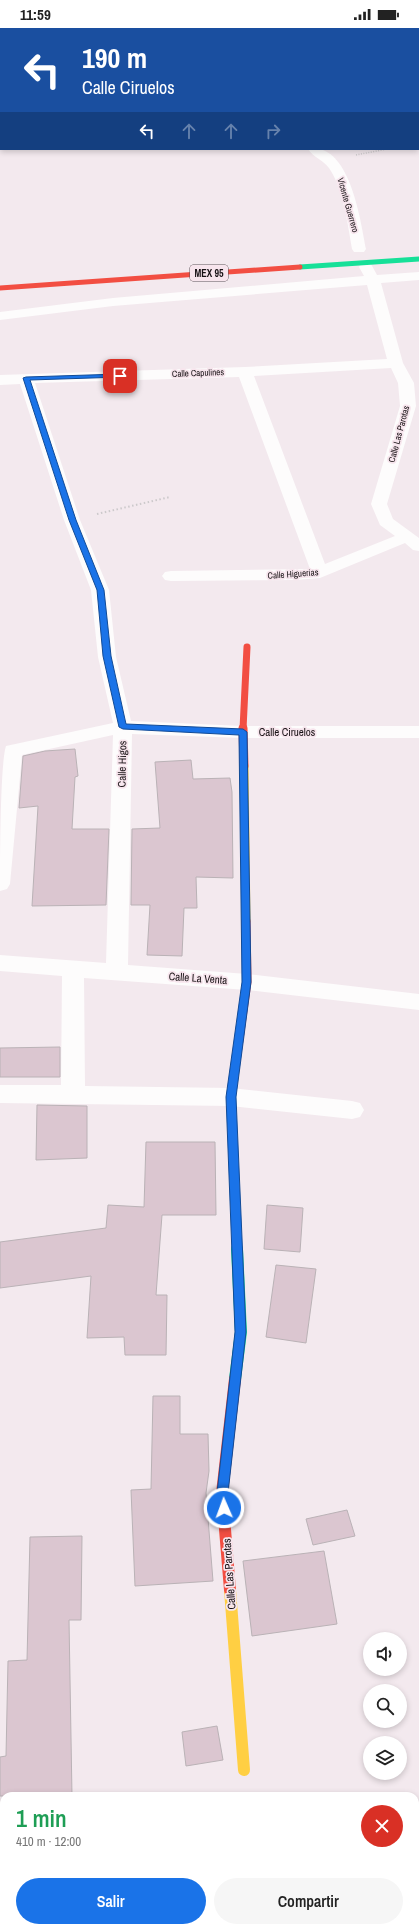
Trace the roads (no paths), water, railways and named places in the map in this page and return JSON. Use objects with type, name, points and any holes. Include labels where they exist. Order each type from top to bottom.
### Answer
[{"type":"main road","name":"MEX 95","points":[[0,288],[360,252],[419,258]]},
{"type":"main road","name":"Calle Las Parotas","points":[[244,1770],[222,1493],[240,1332],[231,1097],[247,982],[243,732],[247,647]]},
{"type":"street","name":"Vicente Guerrero","points":[[315,150],[330,161],[336,168],[342,183],[360,252]]},
{"type":"street","name":"Calle Las Parotas","points":[[360,252],[373,280],[396,363],[406,383],[408,406],[379,504],[386,521],[414,541]]},
{"type":"street","points":[[0,316],[113,302],[419,276]]},
{"type":"street","name":"Calle Capulines","points":[[0,380],[245,372],[396,363]]},
{"type":"street","points":[[245,372],[320,573]]},
{"type":"street","name":"Calle Higos","points":[[26,378],[72,520],[100,590],[107,656],[123,727],[117,973]]},
{"type":"street","name":"Calle Higuerias","points":[[171,576],[296,576],[320,573],[414,541]]},
{"type":"street","name":"Calle Ciruelos","points":[[0,884],[13,750],[123,727],[243,732],[419,732]]},
{"type":"street","name":"Calle La Venta","points":[[0,963],[247,982],[419,1002]]},
{"type":"street","points":[[73,968],[73,1096]]},
{"type":"street","points":[[0,1094],[231,1097],[352,1110]]}]
